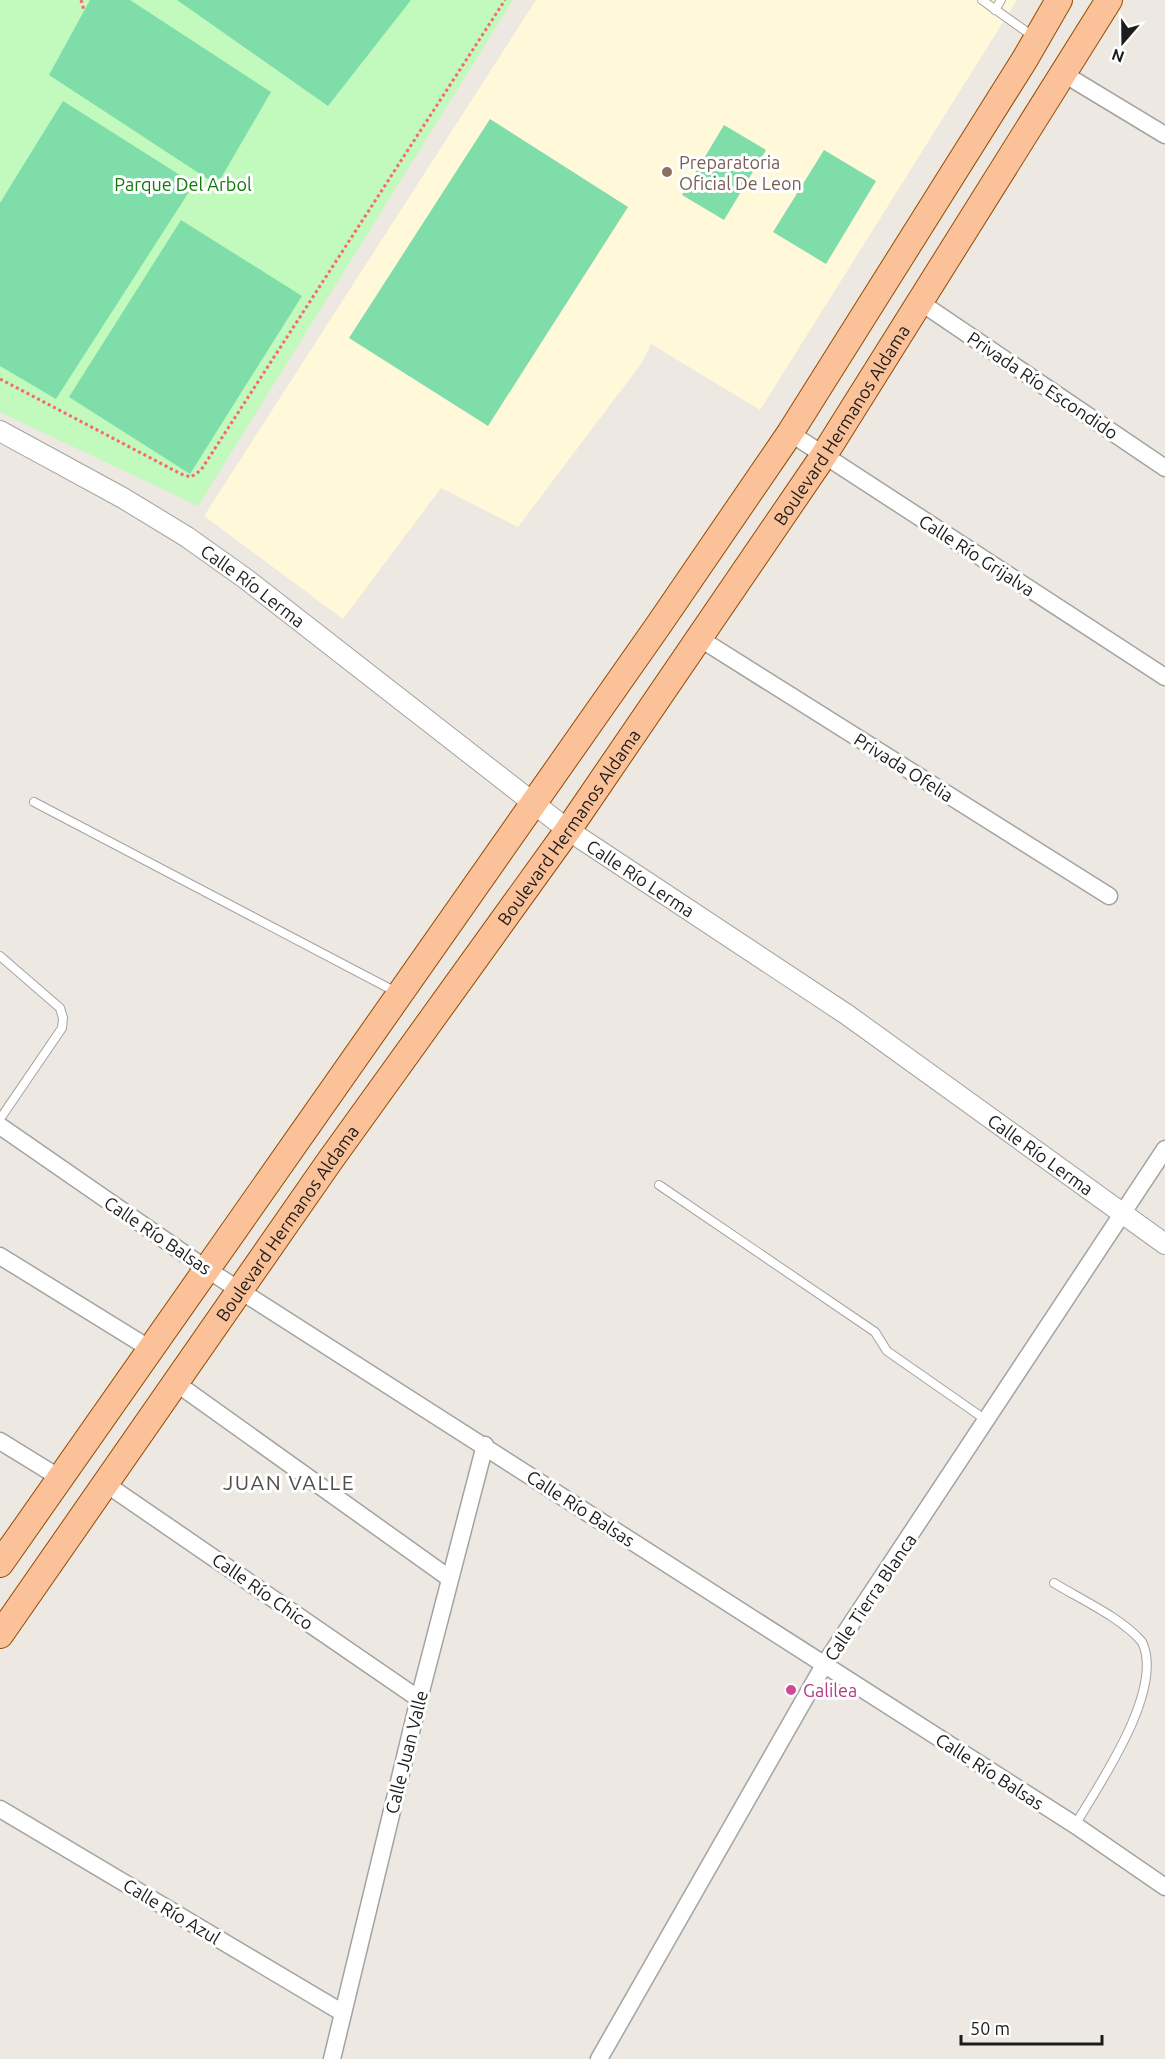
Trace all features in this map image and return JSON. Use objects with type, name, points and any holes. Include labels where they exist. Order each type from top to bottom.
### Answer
[{"type":"main road","points":[[0,1564],[535,804],[790,433],[1059,0]]},
{"type":"main road","name":"Boulevard Hermanos Aldama","points":[[0,1635],[329,1162],[568,830],[824,455],[1109,0]]},
{"type":"street","points":[[1064,74],[1165,135]]},
{"type":"street","name":"Privada Río Escondido","points":[[920,302],[1165,468]]},
{"type":"street","name":"Calle Río Lerma","points":[[0,431],[123,498],[187,537],[246,579],[568,830],[846,1014],[1165,1244]]},
{"type":"street","name":"Calle Río Grijalva","points":[[790,433],[1165,677]]},
{"type":"street","name":"Privada Ofelia","points":[[699,638],[1109,897]]},
{"type":"street","name":"Calle Río Balsas","points":[[0,1126],[208,1270],[1075,1826],[1165,1887]]},
{"type":"street","name":"Calle Tierra Blanca","points":[[599,2059],[824,1665],[1165,1149]]},
{"type":"street","points":[[0,1256],[152,1350]]},
{"type":"street","points":[[176,1383],[449,1578]]},
{"type":"street","points":[[0,1441],[60,1478]]},
{"type":"street","name":"Calle Juan Valle","points":[[332,2059],[419,1699],[484,1445]]},
{"type":"street","name":"Calle Río Chico","points":[[106,1484],[419,1699]]},
{"type":"street","name":"Calle Río Azul","points":[[0,1809],[343,2013]]},
{"type":"lane","points":[[982,0],[1037,38]]},
{"type":"lane","points":[[995,10],[1001,0]]},
{"type":"lane","points":[[34,802],[402,994]]},
{"type":"lane","points":[[0,956],[60,1008],[63,1018],[62,1028],[0,1119]]},
{"type":"lane","points":[[659,1185],[875,1332],[887,1351],[987,1420]]},
{"type":"lane","points":[[1054,1582],[1127,1628],[1149,1651],[1154,1664],[1151,1692],[1134,1733],[1075,1826]]},
{"type":"path","points":[[81,0],[84,10]]},
{"type":"path","points":[[0,379],[181,474],[191,477],[196,474],[218,445],[505,0]]},
{"type":"shaded area","name":"Preparatoria Oficial De Leon","points":[[536,0],[1017,0],[760,410],[651,344],[641,364],[518,527],[441,488],[343,619],[204,516]]},
{"type":"green space","name":"Parque Del Arbol","points":[[0,0],[513,0],[198,506],[0,412]]},
{"type":"green space","points":[[90,0],[130,0],[271,92],[217,185],[49,75]]},
{"type":"green space","points":[[177,0],[411,0],[328,106]]},
{"type":"green space","points":[[63,101],[194,184],[56,399],[0,366],[0,203]]},
{"type":"green space","points":[[490,119],[628,207],[488,426],[349,338]]},
{"type":"green space","points":[[724,125],[766,150],[724,220],[682,195]]},
{"type":"green space","points":[[824,150],[876,181],[826,264],[773,232]]},
{"type":"green space","points":[[181,220],[302,296],[190,474],[69,397]]},
{"type":"place","name":"Preparatoria Oficial De Leon","points":[[667,172]]},
{"type":"place","name":"Galilea","points":[[791,1690]]},
{"type":"district","name":"JUAN VALLE","points":[[289,1482]]}]
